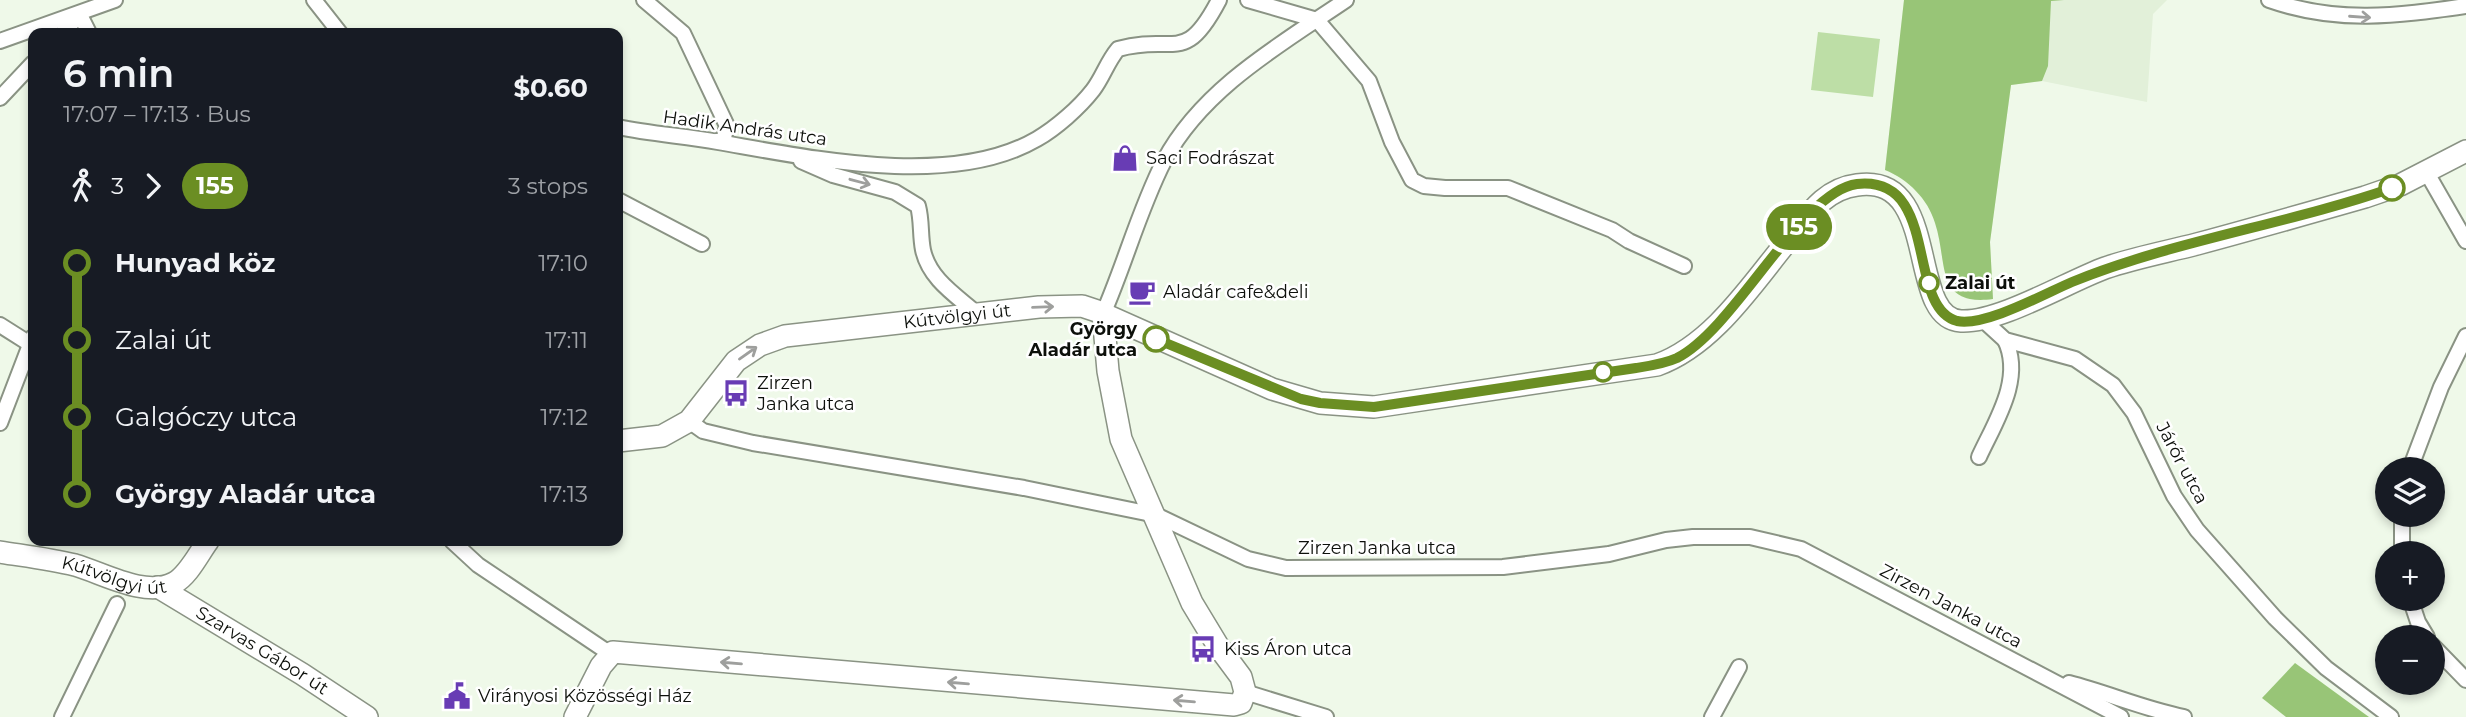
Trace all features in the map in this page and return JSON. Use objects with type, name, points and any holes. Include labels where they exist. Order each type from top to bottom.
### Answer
[{"type":"street","points":[[40,28],[115,0]]},
{"type":"street","points":[[314,0],[336,28]]},
{"type":"street","points":[[644,0],[683,33],[694,50],[727,126],[723,141],[716,141]]},
{"type":"street","name":"Hadik András utca","points":[[623,128],[716,141],[797,158],[925,166],[971,163],[1036,139],[1073,111],[1091,93],[1118,49],[1142,44],[1191,41],[1206,24],[1219,0]]},
{"type":"street","points":[[1248,0],[1317,20],[1369,81],[1392,142],[1412,180],[1424,186],[1446,188],[1508,188],[1612,230],[1629,241],[1684,266]]},
{"type":"street","points":[[458,546],[478,565],[609,653],[1234,705],[1241,703],[1245,692],[1241,677],[1192,603],[1121,439],[1108,371],[1103,314],[1164,161],[1179,137],[1234,78],[1346,0]]},
{"type":"street","points":[[2269,0],[2344,15],[2378,18],[2466,6]]},
{"type":"street","points":[[67,28],[80,15]]},
{"type":"street","points":[[80,15],[86,28]]},
{"type":"street","points":[[0,41],[28,32]]},
{"type":"street","points":[[0,98],[28,68]]},
{"type":"street","name":"Kútvölgyi út","points":[[623,440],[662,436],[689,421],[736,361],[760,345],[785,337],[975,312],[1082,306],[1272,388],[1320,403],[1374,407],[1657,365],[1676,358],[1706,334],[1825,197],[1858,184],[1872,185],[1892,193],[1908,210],[1917,230],[1927,276],[1940,310],[1956,320],[1982,318],[2106,268],[2365,197],[2427,173],[2466,151]]},
{"type":"street","points":[[797,158],[833,175],[895,192],[918,206],[923,224],[923,250],[934,276],[975,312]]},
{"type":"street","points":[[2427,173],[2466,241]]},
{"type":"street","points":[[623,203],[702,244]]},
{"type":"street","name":"Járőr utca","points":[[1982,318],[2005,340],[2075,359],[2113,385],[2134,413],[2174,496],[2197,530],[2275,618],[2326,668],[2391,717]]},
{"type":"street","points":[[0,325],[28,339]]},
{"type":"street","points":[[2415,457],[2441,387],[2466,336]]},
{"type":"street","points":[[1979,457],[2011,379],[2013,362],[2005,340]]},
{"type":"street","points":[[0,423],[28,351]]},
{"type":"street","name":"Zirzen Janka utca","points":[[689,421],[703,431],[753,443],[1024,488],[1156,515],[1248,559],[1269,565],[1308,569],[1503,567],[1609,554],[1666,540],[1693,537],[1750,537],[1777,542],[1801,549],[2121,717]]},
{"type":"street","name":"Kútvölgyi út","points":[[0,552],[74,565],[128,582],[158,587],[181,577],[204,546]]},
{"type":"street","name":"Szarvas Gábor út","points":[[158,587],[302,674],[367,717]]},
{"type":"street","points":[[62,717],[117,604]]},
{"type":"street","points":[[575,717],[609,653]]},
{"type":"street","points":[[2445,658],[2466,680]]},
{"type":"street","points":[[1712,717],[1739,667]]},
{"type":"street","name":"Zirzen Janka utca","points":[[2050,679],[2099,691],[2144,709],[2184,717]]},
{"type":"street","points":[[1245,692],[1326,717]]},
{"type":"shaded area","points":[[1904,0],[2167,0],[2153,14],[2147,102],[2042,81],[2011,85],[1990,242],[1993,299],[1967,299],[1953,290],[1946,278],[1936,223],[1926,202],[1904,179],[1885,170]]},
{"type":"green space","points":[[1904,0],[2064,0],[2051,1],[2048,66],[2042,81],[2011,85],[1990,242],[1993,299],[1974,300],[1961,296],[1952,288],[1947,278],[1932,214],[1909,184],[1885,170]]},
{"type":"green space","points":[[1818,32],[1880,39],[1873,97],[1811,90]]},
{"type":"green space","points":[[2295,663],[2369,717],[2286,717],[2262,698]]},
{"type":"bus line","name":"155","points":[[1156,339],[1301,399],[1374,407],[1657,365],[1676,358],[1706,334],[1746,291],[1825,197],[1858,184],[1872,185],[1892,193],[1908,210],[1917,230],[1936,302],[1940,310],[1948,316],[1963,321],[1997,314],[2106,268],[2392,188]]},
{"type":"place","name":"Saci Fodrászat","points":[[1125,158]]},
{"type":"place","name":"Zalai út","points":[[1929,283]]},
{"type":"place","name":"Aladár cafe&deli","points":[[1142,292]]},
{"type":"place","name":"György Aladár utca","points":[[1156,339]]},
{"type":"place","name":"Zirzen Janka utca","points":[[736,393]]},
{"type":"place","name":"Kiss Áron utca","points":[[1203,649]]},
{"type":"place","name":"Virányosi Közösségi Ház","points":[[457,696]]}]
